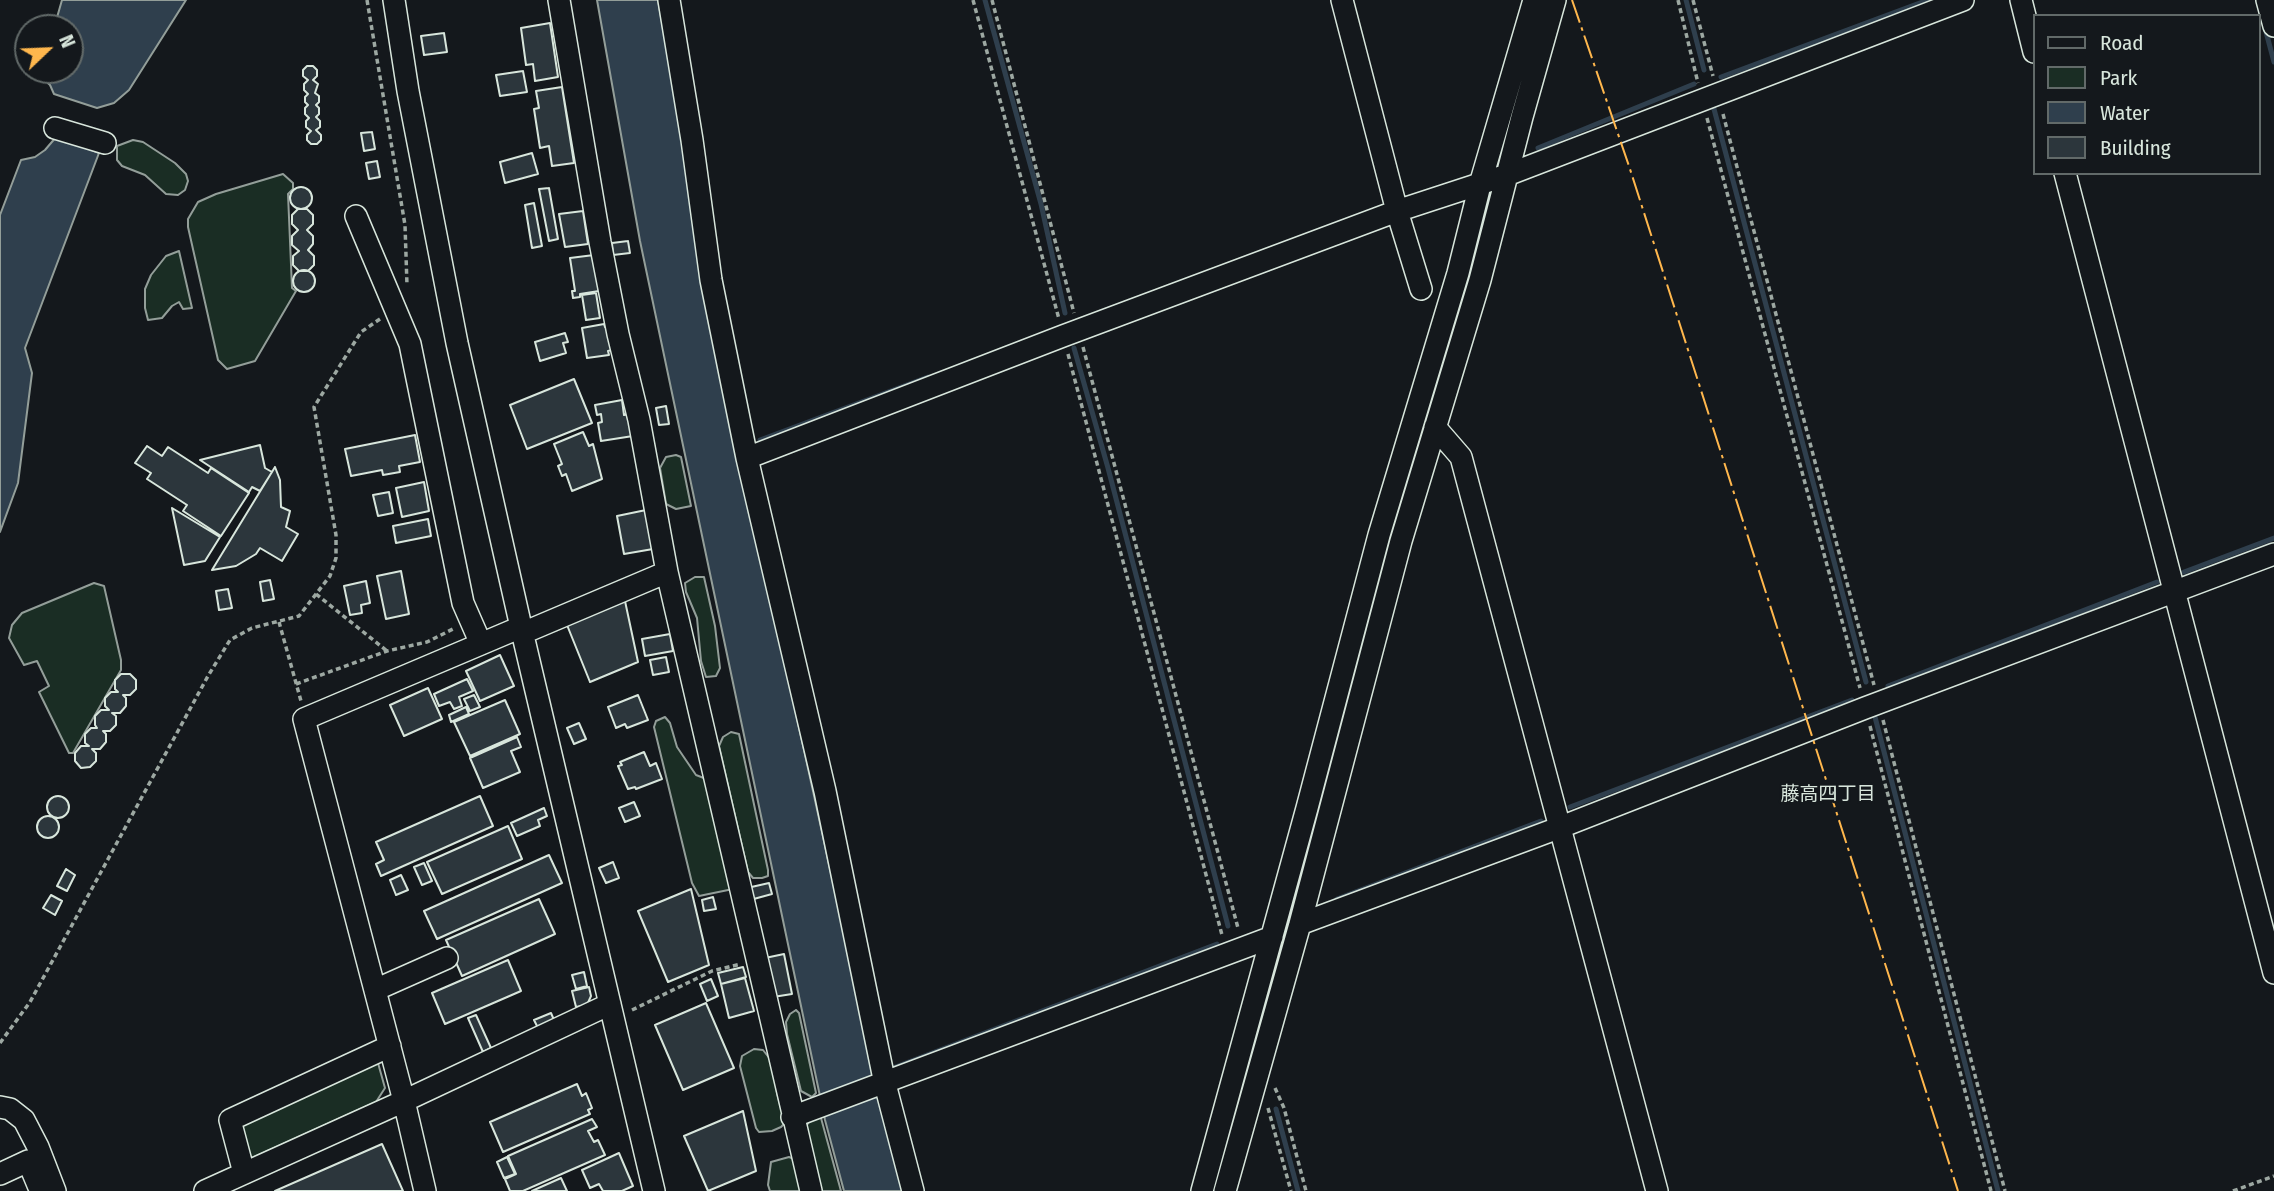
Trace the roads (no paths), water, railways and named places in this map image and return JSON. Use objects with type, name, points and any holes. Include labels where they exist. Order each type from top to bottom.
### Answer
[{"type":"street","points":[[394,0],[408,91],[457,343],[654,1191]]},
{"type":"street","points":[[559,0],[600,242],[618,334],[639,420],[667,572],[811,1191]]},
{"type":"street","points":[[669,0],[711,281],[747,458],[825,790],[885,1084],[913,1191]]},
{"type":"street","points":[[1342,0],[1397,211],[1421,289]]},
{"type":"street","points":[[1202,1191],[1379,534],[1458,274],[1481,181],[1534,0]]},
{"type":"street","points":[[1225,1191],[1300,924],[1401,541],[1479,280],[1555,0]]},
{"type":"street","points":[[747,458],[1397,211],[1481,181],[1507,175],[1963,0]]},
{"type":"street","points":[[2021,0],[2032,44]]},
{"type":"street","points":[[2267,0],[2274,26]]},
{"type":"street","points":[[55,128],[105,143]]},
{"type":"street","points":[[2066,175],[2274,973]]},
{"type":"street","points":[[356,216],[410,344],[463,603],[481,644]]},
{"type":"street","points":[[1435,426],[1461,457],[1657,1191]]},
{"type":"street","points":[[1300,924],[2274,554]]},
{"type":"street","points":[[425,1191],[390,1046],[304,719],[481,644],[667,572]]},
{"type":"street","points":[[792,1117],[1272,937]]},
{"type":"street","points":[[375,990],[447,958]]},
{"type":"street","points":[[205,1191],[611,1012]]},
{"type":"street","points":[[244,1173],[230,1120],[390,1046]]},
{"type":"street","points":[[0,1107],[10,1109],[24,1120],[55,1191]]},
{"type":"street","points":[[0,1174],[28,1161],[41,1191]]},
{"type":"water","points":[[62,0],[186,0],[129,90],[114,103],[97,108],[54,94],[49,84],[84,84],[84,14],[58,14]]},
{"type":"water","points":[[597,0],[658,0],[738,449],[879,1092],[905,1191],[844,1191],[825,1120],[640,241]]},
{"type":"water","points":[[57,136],[99,153],[25,348],[32,373],[18,483],[0,532],[0,215],[21,160],[35,157]]},
{"type":"waterway","points":[[985,0],[1041,204],[1065,313]]},
{"type":"waterway","points":[[1686,0],[1704,70]]},
{"type":"waterway","points":[[1721,77],[1928,0]]},
{"type":"waterway","points":[[2265,28],[2274,62]]},
{"type":"waterway","points":[[1538,148],[1694,84]]},
{"type":"waterway","points":[[1714,109],[1866,682]]},
{"type":"waterway","points":[[1074,348],[1228,926]]},
{"type":"waterway","points":[[760,440],[928,377]]},
{"type":"waterway","points":[[2184,572],[2274,538]]},
{"type":"waterway","points":[[1888,686],[2157,582]]},
{"type":"waterway","points":[[1570,807],[1852,700]]},
{"type":"waterway","points":[[1875,717],[1998,1191]]},
{"type":"waterway","points":[[1337,899],[1541,821]]},
{"type":"waterway","points":[[893,1068],[1217,944]]},
{"type":"waterway","points":[[1276,1109],[1298,1191]]},
{"type":"district","name":"藤高四丁目","points":[[1828,795]]}]
